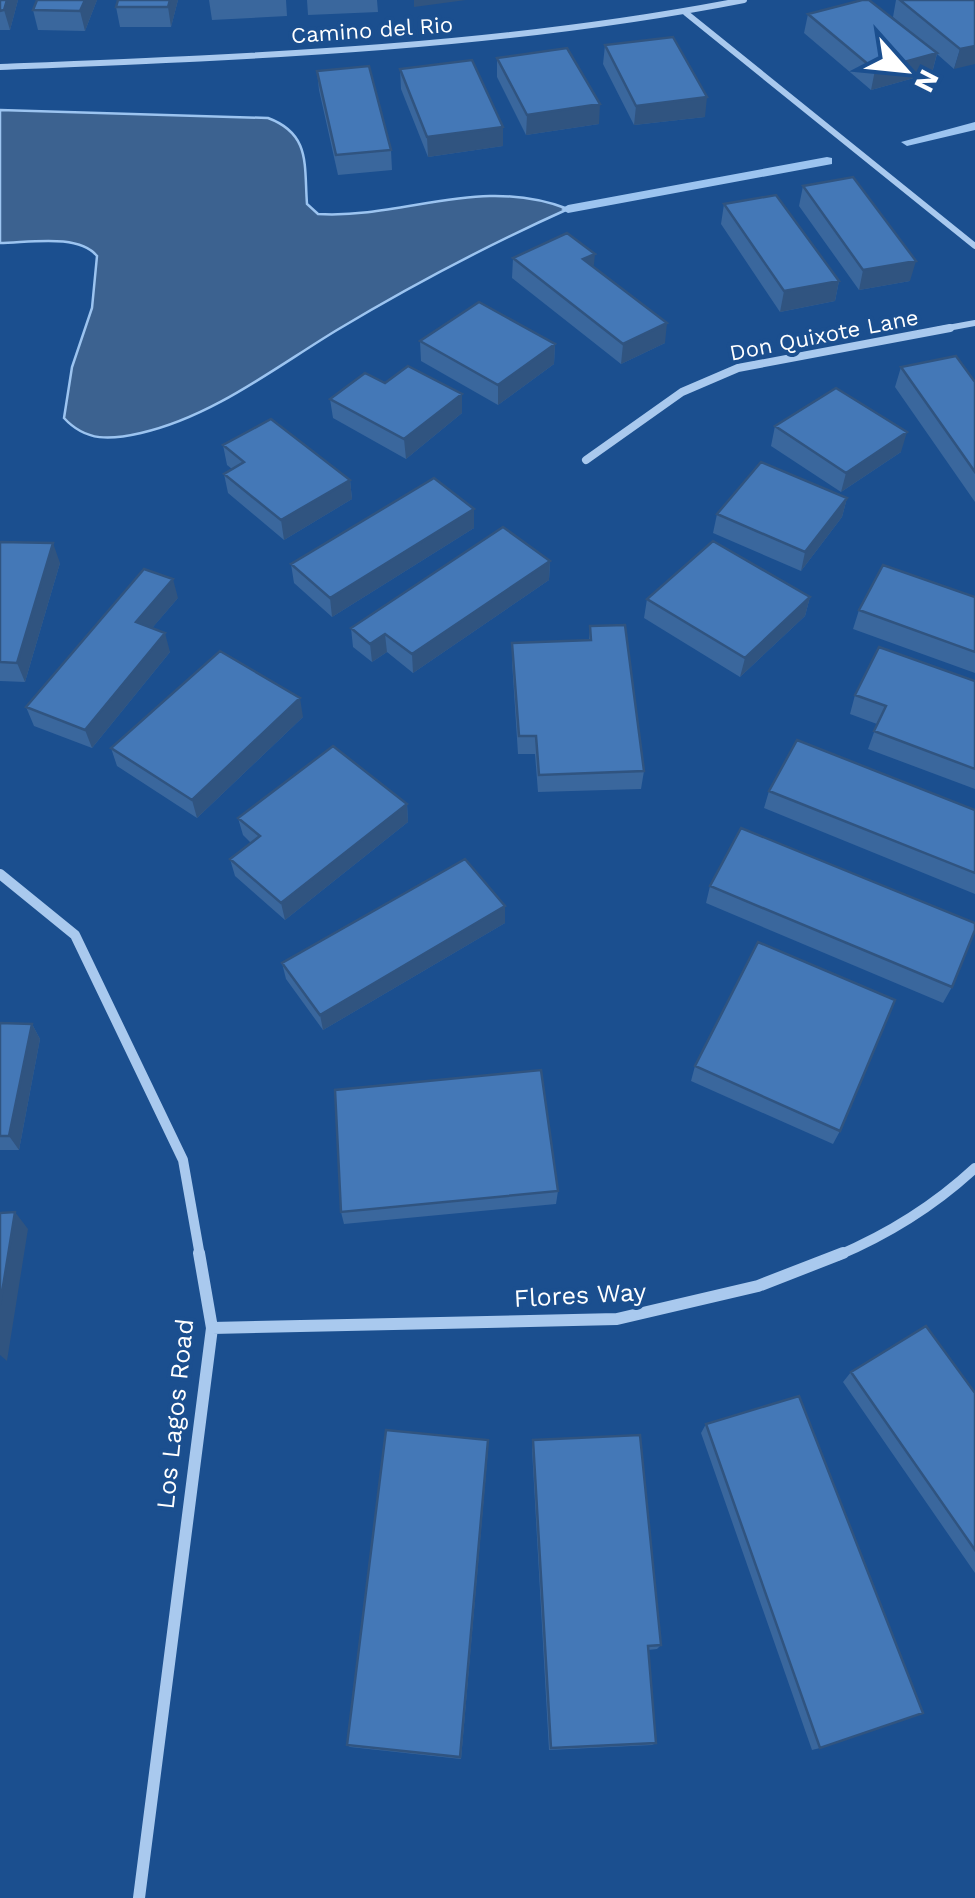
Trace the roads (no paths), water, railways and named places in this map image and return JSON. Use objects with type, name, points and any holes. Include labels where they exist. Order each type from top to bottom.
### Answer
[{"type":"street","name":"Camino del Rio","points":[[0,67],[250,56],[463,40],[686,13],[744,0]]},
{"type":"street","points":[[686,13],[975,246]]},
{"type":"street","name":"Don Quixote Lane","points":[[586,460],[682,392],[738,368],[975,324]]},
{"type":"street","name":"Los Lagos Road","points":[[0,874],[75,936],[183,1160],[212,1328],[139,1898]]},
{"type":"street","name":"Flores Way","points":[[212,1328],[617,1319],[680,1310],[770,1282],[901,1226],[942,1202],[975,1168]]},
{"type":"water","points":[[0,110],[268,118],[292,133],[298,142],[305,164],[307,204],[318,214],[381,211],[504,196],[568,209],[393,297],[218,403],[167,425],[130,435],[100,437],[81,431],[64,418],[72,367],[92,308],[97,256],[78,244],[65,242],[0,243]]},
{"type":"waterway","points":[[907,142],[975,126]]},
{"type":"waterway","points":[[568,209],[827,161]]}]
